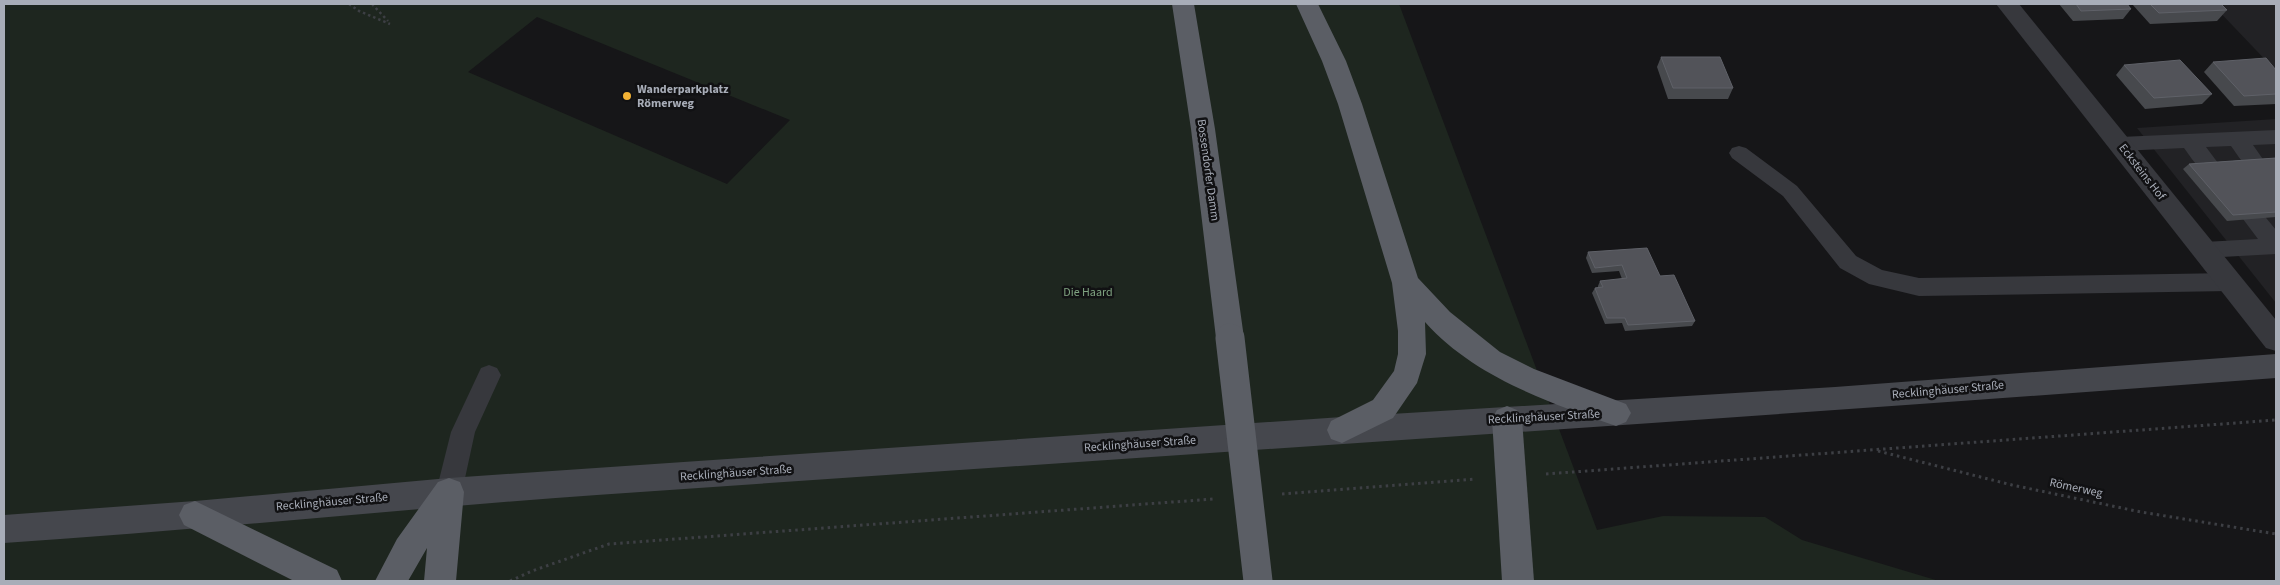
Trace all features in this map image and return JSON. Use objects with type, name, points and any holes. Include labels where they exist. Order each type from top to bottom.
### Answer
[{"type":"highway","name":"Bossendorfer Damm","points":[[1183,4],[1203,129],[1230,338],[1258,581]]},
{"type":"highway","points":[[1307,4],[1334,61],[1350,104],[1406,283],[1412,331],[1412,354],[1407,375],[1383,409],[1342,430]]},
{"type":"highway","points":[[1406,283],[1440,320],[1465,342],[1490,360],[1524,376],[1616,413]]},
{"type":"highway","points":[[1507,419],[1518,581]]},
{"type":"highway","points":[[390,581],[408,549],[449,492]]},
{"type":"highway","points":[[440,581],[449,492]]},
{"type":"highway","points":[[195,515],[326,581]]},
{"type":"main road","name":"Recklinghäuser Straße","points":[[4,529],[195,515],[449,492],[1342,430],[1835,399],[2276,366]]},
{"type":"street","name":"Ecksteins Hof","points":[[2007,4],[2276,340]]},
{"type":"lane","points":[[2120,144],[2276,137]]},
{"type":"lane","points":[[2236,139],[2257,165]]},
{"type":"lane","points":[[2189,141],[2211,166]]},
{"type":"lane","points":[[1739,153],[1790,191],[1848,262],[1877,278],[1919,287],[2230,282]]},
{"type":"lane","points":[[2254,219],[2276,245]]},
{"type":"lane","points":[[2204,250],[2276,245]]},
{"type":"lane","points":[[449,492],[463,432],[490,375]]},
{"type":"path","points":[[349,4],[359,11],[390,24],[372,4]]},
{"type":"path","points":[[1273,494],[2276,420]]},
{"type":"path","name":"Römerweg","points":[[1875,451],[2012,485],[2141,512],[2276,534]]},
{"type":"path","points":[[510,581],[532,571],[608,544],[1214,499]]},
{"type":"shaded area","points":[[2212,4],[2276,4],[2276,71]]},
{"type":"shaded area","points":[[2276,119],[2276,303],[2137,128]]},
{"type":"green space","name":"Die Haard","points":[[4,4],[1399,4],[1597,530],[1663,516],[1765,517],[1802,540],[1939,581],[4,581]],"holes":[[[537,17],[790,120],[727,184],[468,72]]]},
{"type":"building","points":[[2076,4],[2127,4],[2131,9],[2081,11]]},
{"type":"building","points":[[2150,4],[2221,4],[2227,10],[2159,13]]},
{"type":"building","points":[[1661,57],[1720,57],[1733,88],[1673,88]]},
{"type":"building","points":[[2266,58],[2276,70],[2276,94],[2244,96],[2213,62]]},
{"type":"building","points":[[2180,60],[2212,94],[2154,98],[2124,65]]},
{"type":"building","points":[[2276,158],[2276,212],[2233,215],[2189,164]]},
{"type":"building","points":[[1647,248],[1660,276],[1674,275],[1695,321],[1628,325],[1625,318],[1607,318],[1595,288],[1603,287],[1600,281],[1627,278],[1622,265],[1595,268],[1588,252]]},
{"type":"place","name":"Wanderparkplatz Römerweg","points":[[627,96]]}]
